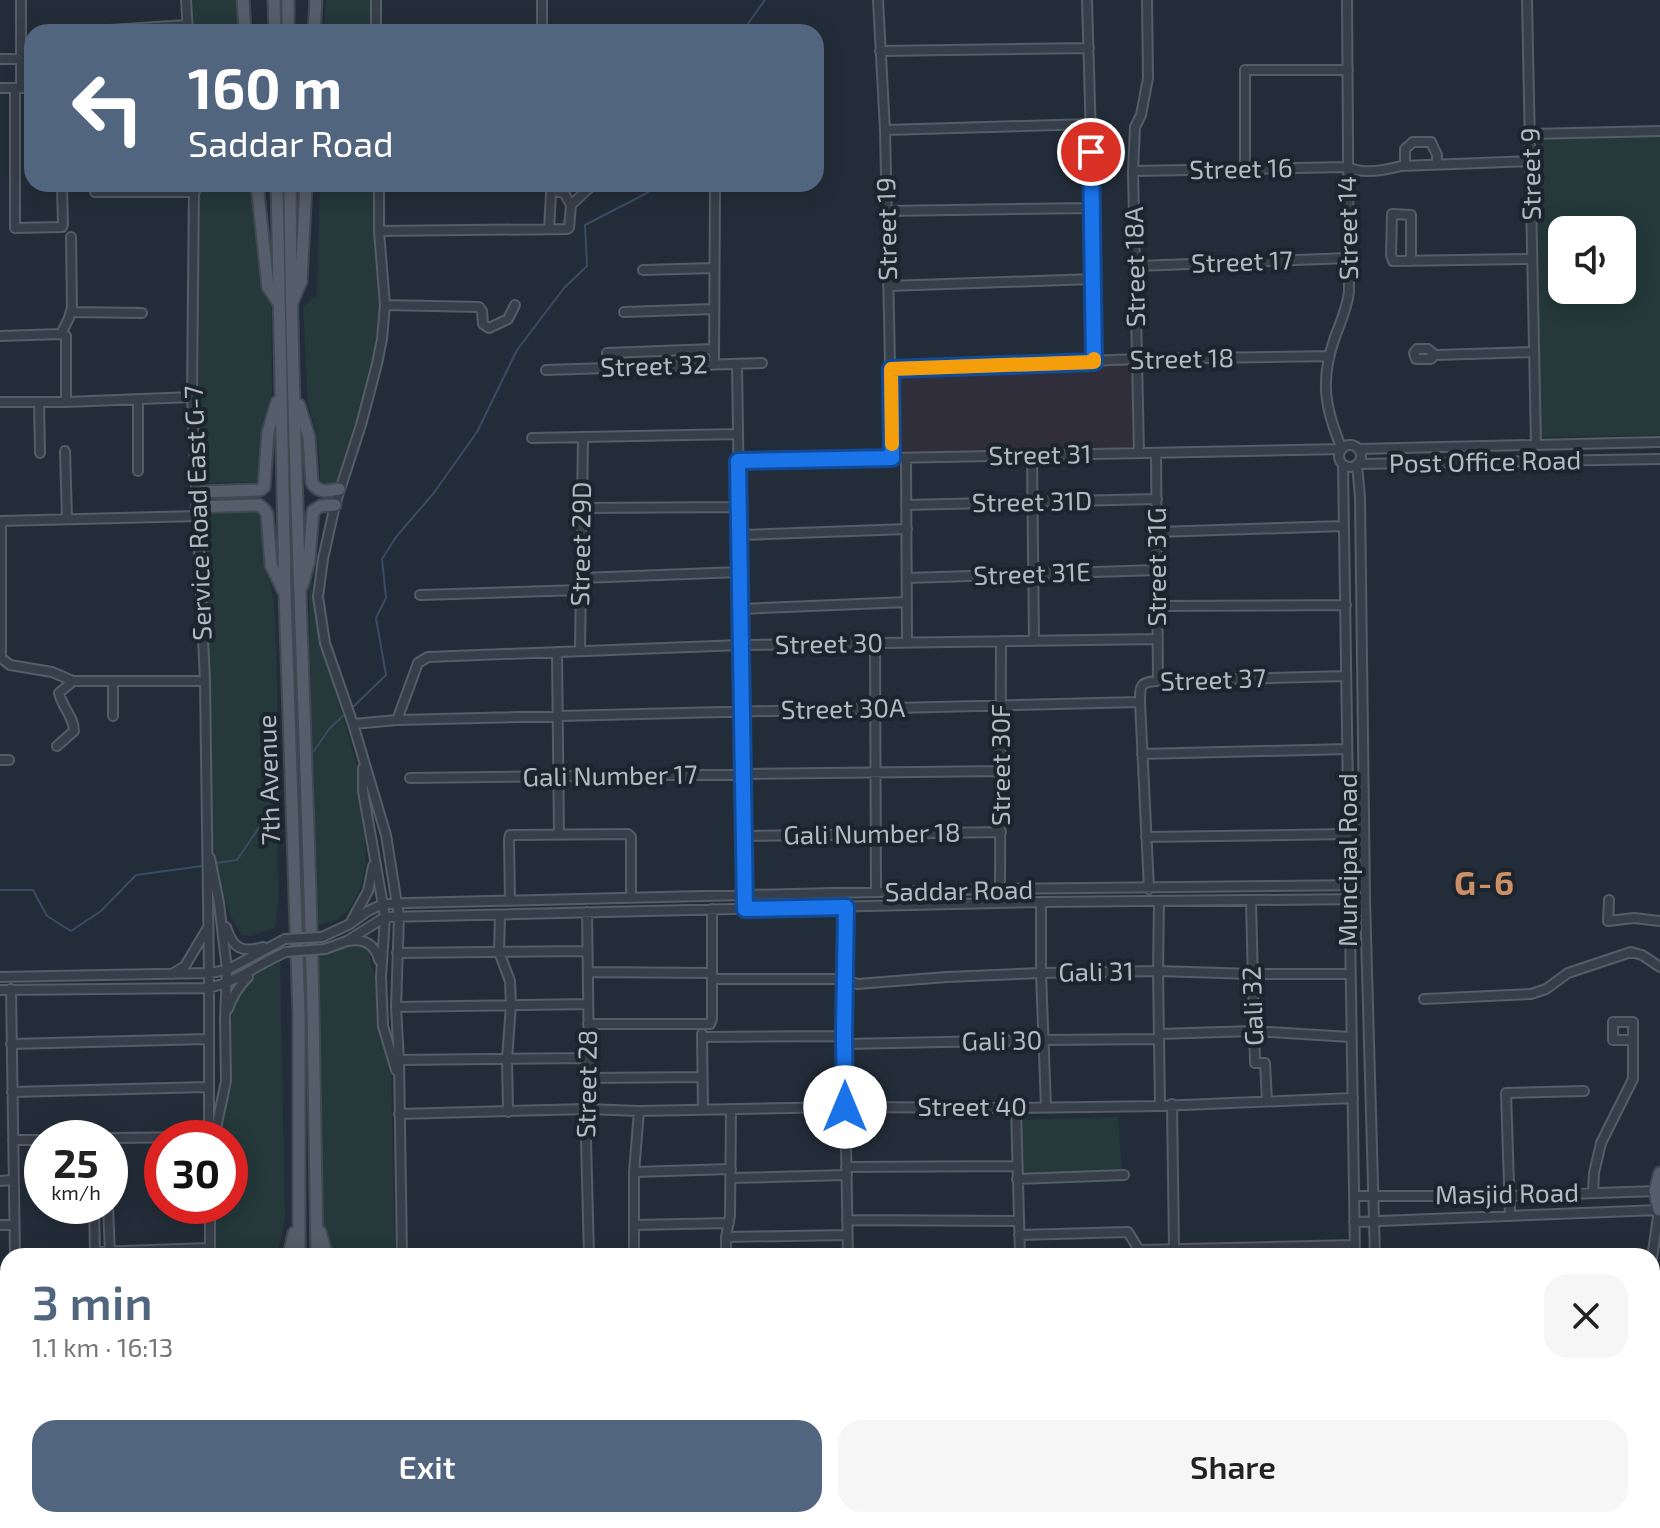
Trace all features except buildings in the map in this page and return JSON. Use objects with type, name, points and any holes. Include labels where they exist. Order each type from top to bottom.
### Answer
[{"type":"main road","points":[[243,0],[244,24]]},
{"type":"main road","points":[[274,0],[275,24]]},
{"type":"main road","points":[[288,0],[288,24]]},
{"type":"main road","points":[[314,24],[316,0]]},
{"type":"main road","points":[[258,192],[268,287],[284,304]]},
{"type":"main road","points":[[277,192],[284,304]]},
{"type":"main road","points":[[284,304],[290,192]]},
{"type":"main road","points":[[284,304],[301,281],[306,192]]},
{"type":"main road","name":"7th Avenue","points":[[284,304],[281,392],[299,1016],[299,1248]]},
{"type":"main road","name":"7th Avenue","points":[[284,304],[295,393],[316,1216]]},
{"type":"main road","points":[[197,492],[260,490],[264,487],[268,432],[281,392]]},
{"type":"main road","points":[[295,393],[309,437],[312,483],[322,492],[339,489]]},
{"type":"main road","points":[[197,511],[259,505],[264,509],[271,565],[285,594]]},
{"type":"main road","points":[[299,598],[309,561],[313,511],[321,506],[335,505]]},
{"type":"main road","points":[[1660,1173],[1660,1209]]},
{"type":"main road","points":[[291,1248],[299,1210]]},
{"type":"main road","points":[[316,1216],[317,1248]]},
{"type":"main road","points":[[316,1216],[325,1248]]},
{"type":"street","points":[[21,0],[22,59],[18,88],[15,228],[62,227],[62,192]]},
{"type":"street","points":[[186,0],[188,24]]},
{"type":"street","points":[[376,0],[376,24]]},
{"type":"street","points":[[542,0],[542,24]]},
{"type":"street","name":"Street 19","points":[[878,0],[885,130],[892,458]]},
{"type":"street","points":[[1087,0],[1094,362]]},
{"type":"street","name":"Street 18A","points":[[1139,453],[1133,171],[1135,127],[1141,115],[1148,78],[1147,0]]},
{"type":"street","name":"Street 14","points":[[1342,449],[1331,424],[1325,378],[1349,292],[1347,0]]},
{"type":"street","name":"Street 9","points":[[1527,0],[1536,445]]},
{"type":"street","points":[[880,51],[1089,48]]},
{"type":"street","points":[[0,59],[22,59]]},
{"type":"street","points":[[1245,169],[1245,70],[1348,70]]},
{"type":"street","points":[[0,88],[24,88]]},
{"type":"street","points":[[885,130],[1091,124]]},
{"type":"street","points":[[1530,134],[1660,131]]},
{"type":"street","points":[[1403,166],[1405,149],[1413,142],[1431,142],[1437,164]]},
{"type":"street","name":"Street 16","points":[[1133,171],[1348,167],[1355,171],[1530,161]]},
{"type":"street","name":"Service Road East G-7","points":[[194,192],[192,397],[205,681],[209,1120]]},
{"type":"street","points":[[379,192],[385,305],[377,364],[361,425],[339,489],[318,597],[325,643],[386,835],[399,917],[396,1007],[402,1248]]},
{"type":"street","points":[[549,229],[554,192]]},
{"type":"street","points":[[379,231],[569,228],[571,205],[564,193],[560,192]]},
{"type":"street","points":[[571,205],[585,192]]},
{"type":"street","points":[[714,364],[715,192]]},
{"type":"street","points":[[886,211],[1093,208]]},
{"type":"street","points":[[1411,261],[1411,215],[1392,214],[1393,261],[1411,261],[1532,259]]},
{"type":"street","points":[[66,402],[63,335],[71,312],[71,237]]},
{"type":"street","name":"Street 17","points":[[1136,266],[1349,258]]},
{"type":"street","points":[[643,270],[714,268]]},
{"type":"street","points":[[888,286],[1093,279]]},
{"type":"street","points":[[385,305],[479,307],[483,324],[489,328],[508,319],[515,305]]},
{"type":"street","points":[[624,312],[714,309]]},
{"type":"street","points":[[71,312],[142,313]]},
{"type":"street","points":[[0,336],[63,335]]},
{"type":"street","points":[[607,353],[714,349]]},
{"type":"street","points":[[1424,359],[1435,355],[1534,352]]},
{"type":"street","name":"Street 18","points":[[891,369],[1137,359],[1329,356]]},
{"type":"street","name":"Street 32","points":[[546,370],[762,363]]},
{"type":"street","points":[[737,364],[745,909]]},
{"type":"street","points":[[0,402],[192,397]]},
{"type":"street","points":[[138,399],[138,471]]},
{"type":"street","points":[[39,402],[40,453]]},
{"type":"street","points":[[532,438],[738,434]]},
{"type":"street","name":"Street 29D","points":[[580,651],[583,438]]},
{"type":"street","name":"Post Office Road","points":[[1358,449],[1660,442]]},
{"type":"street","name":"Post Office Road","points":[[1613,443],[1613,460]]},
{"type":"street","points":[[1357,464],[1352,467],[1343,465],[1339,455],[1342,449],[1352,446],[1358,449],[1360,458],[1357,464],[1365,899],[1375,1248]]},
{"type":"street","name":"Street 31","points":[[738,461],[1342,449]]},
{"type":"street","points":[[65,451],[67,519]]},
{"type":"street","name":"Street 31G","points":[[1156,453],[1158,681]]},
{"type":"street","points":[[1032,455],[1034,641]]},
{"type":"street","points":[[906,458],[907,642]]},
{"type":"street","name":"Post Office Road","points":[[1357,464],[1660,459]]},
{"type":"street","points":[[1359,484],[1363,474],[1375,464]]},
{"type":"street","name":"Muncipal Road","points":[[1343,465],[1354,1248]]},
{"type":"street","name":"Street 31D","points":[[906,505],[1157,499]]},
{"type":"street","points":[[582,508],[739,507]]},
{"type":"street","points":[[197,511],[1,521],[0,657],[10,665],[52,672],[73,681],[205,681]]},
{"type":"street","points":[[1157,532],[1344,526]]},
{"type":"street","points":[[740,535],[907,529]]},
{"type":"street","name":"Street 31E","points":[[907,578],[1157,570]]},
{"type":"street","points":[[581,578],[740,572]]},
{"type":"street","points":[[420,595],[581,590]]},
{"type":"street","points":[[741,609],[907,602]]},
{"type":"street","points":[[1158,606],[1346,605]]},
{"type":"street","name":"Street 30","points":[[397,720],[418,663],[428,657],[741,645],[1158,639]]},
{"type":"street","name":"Street 30F","points":[[1000,889],[1001,641]]},
{"type":"street","points":[[875,643],[876,892]]},
{"type":"street","points":[[557,652],[559,834]]},
{"type":"street","name":"Street 37","points":[[1149,889],[1140,702],[1143,684],[1158,681],[1346,676]]},
{"type":"street","points":[[57,746],[74,731],[59,693],[73,681]]},
{"type":"street","points":[[113,681],[113,716]]},
{"type":"street","name":"Street 30A","points":[[353,724],[397,720],[1140,702]]},
{"type":"street","points":[[1142,754],[1347,749]]},
{"type":"street","points":[[363,759],[363,791],[385,917],[381,977]]},
{"type":"street","name":"Gali Number 17","points":[[410,778],[1002,771]]},
{"type":"street","name":"Gali Number 18","points":[[744,836],[1001,832]]},
{"type":"street","points":[[1146,837],[1349,834]]},
{"type":"street","points":[[510,901],[510,835],[630,835],[631,897]]},
{"type":"street","name":"Service Road East G-7","points":[[206,841],[219,903],[227,970],[226,1081],[215,1120]]},
{"type":"street","points":[[350,924],[368,891],[374,855]]},
{"type":"street","name":"Saddar Road","points":[[383,904],[1000,889],[1365,885]]},
{"type":"street","name":"Saddar Road","points":[[385,917],[1041,902],[1365,899]]},
{"type":"street","points":[[1609,900],[1608,921],[1634,918],[1660,921]]},
{"type":"street","points":[[1159,901],[1160,1106]]},
{"type":"street","name":"Gali 32","points":[[1251,901],[1255,1063],[1265,1063],[1267,1101]]},
{"type":"street","points":[[1041,902],[1046,1107]]},
{"type":"street","points":[[219,903],[231,941],[246,951],[280,942],[322,937],[383,904]]},
{"type":"street","points":[[846,907],[844,1040],[848,1248]]},
{"type":"street","points":[[703,1109],[702,1037],[706,1024],[712,1019],[712,909]]},
{"type":"street","name":"Street 28","points":[[587,912],[589,1248]]},
{"type":"street","points":[[500,915],[499,952],[510,981],[511,1005],[507,1059],[508,1112]]},
{"type":"street","points":[[0,990],[208,988],[226,984],[286,952],[325,949],[347,941],[385,917]]},
{"type":"street","points":[[171,974],[185,966],[208,929]]},
{"type":"street","points":[[347,941],[362,940],[375,949],[378,956],[383,1026],[399,1078]]},
{"type":"street","points":[[0,977],[209,973],[227,970],[280,942]]},
{"type":"street","points":[[397,953],[587,951]]},
{"type":"street","points":[[1424,999],[1531,994],[1546,989],[1568,973],[1631,952],[1660,967]]},
{"type":"street","points":[[225,1020],[232,997],[241,984],[270,959]]},
{"type":"street","name":"Gali 31","points":[[588,972],[845,979],[857,984],[1041,973],[1349,974]]},
{"type":"street","points":[[11,989],[15,1248]]},
{"type":"street","points":[[396,1007],[588,1004]]},
{"type":"street","points":[[588,1024],[706,1024]]},
{"type":"street","name":"Gali 30","points":[[702,1037],[1043,1040],[1253,1031],[1350,1037]]},
{"type":"street","points":[[11,1044],[208,1039]]},
{"type":"street","points":[[1593,1193],[1601,1143],[1633,1079],[1633,1040]]},
{"type":"street","points":[[399,1060],[589,1058]]},
{"type":"street","points":[[589,1078],[702,1077]]},
{"type":"street","points":[[12,1092],[208,1087]]},
{"type":"street","points":[[1510,1215],[1506,1093],[1584,1091]]},
{"type":"street","name":"Street 40","points":[[399,1114],[845,1107],[1046,1107],[1069,1111],[1353,1098]]},
{"type":"street","points":[[1172,1104],[1174,1248]]},
{"type":"street","points":[[1016,1108],[1020,1248]]},
{"type":"street","points":[[726,1248],[731,1109]]},
{"type":"street","points":[[634,1248],[634,1172],[639,1111]]},
{"type":"street","points":[[0,1133],[24,1138]]},
{"type":"street","points":[[634,1172],[731,1174],[1016,1166]]},
{"type":"street","points":[[1017,1179],[1124,1175]]},
{"type":"street","points":[[0,1181],[13,1180]]},
{"type":"street","name":"Masjid Road","points":[[1354,1196],[1658,1192]]},
{"type":"street","points":[[1654,1248],[1660,1209]]},
{"type":"street","name":"Masjid Road","points":[[1354,1222],[1660,1209]]},
{"type":"street","points":[[847,1220],[1019,1221]]},
{"type":"street","points":[[634,1225],[729,1223]]},
{"type":"street","points":[[94,1224],[95,1248]]},
{"type":"street","points":[[109,1224],[110,1248]]},
{"type":"street","points":[[210,1224],[210,1248]]},
{"type":"street","points":[[0,1225],[14,1225]]},
{"type":"street","points":[[1019,1235],[1128,1232],[1136,1248]]},
{"type":"street","points":[[726,1237],[847,1235]]},
{"type":"street","points":[[1300,1248],[1354,1245]]},
{"type":"shaded area","points":[[1134,362],[1134,451],[896,454],[894,371]]},
{"type":"green space","points":[[192,0],[240,0],[243,24],[193,24]]},
{"type":"green space","points":[[326,0],[372,0],[374,24],[325,24]]},
{"type":"green space","points":[[1660,135],[1660,435],[1540,437],[1534,137]]},
{"type":"green space","points":[[197,192],[258,192],[264,295],[271,304],[272,393],[262,423],[261,477],[258,482],[207,483],[202,479]]},
{"type":"green space","points":[[320,192],[379,192],[383,324],[365,406],[338,482],[330,487],[320,480],[316,430],[308,404],[303,307],[317,294]]},
{"type":"green space","points":[[201,510],[255,510],[262,514],[262,540],[274,604],[278,905],[275,928],[252,936],[242,935],[229,913],[208,841]]},
{"type":"green space","points":[[312,581],[316,622],[357,766],[366,849],[362,881],[356,897],[339,918],[317,925],[311,732],[309,586]]},
{"type":"green space","points":[[359,943],[369,947],[379,1030],[391,1076],[395,1248],[330,1248],[321,1215],[314,957]]},
{"type":"green space","points":[[280,960],[285,1216],[278,1248],[214,1248],[213,1224],[248,1224],[248,1120],[220,1120],[229,1076],[231,1023],[236,997],[254,975]]},
{"type":"green space","points":[[1118,1117],[1122,1172],[1019,1176],[1019,1120]]},
{"type":"waterway","points":[[748,24],[765,0]]},
{"type":"waterway","points":[[354,706],[386,675],[376,618],[386,598],[382,559],[477,432],[517,350],[564,288],[587,266],[585,225],[648,192]]},
{"type":"waterway","points":[[314,751],[329,729],[343,716]]},
{"type":"waterway","points":[[216,863],[237,860],[271,810]]},
{"type":"waterway","points":[[0,890],[33,890],[47,916],[71,931],[101,911],[136,875],[202,866]]},
{"type":"slow traffic","points":[[892,444],[891,369],[1094,362],[1094,359]]},
{"type":"district","name":"G-6","points":[[1485,883]]},
{"type":"route","points":[[845,1107],[846,907],[745,909],[738,461],[892,458],[891,369],[1094,362],[1091,152]]}]
